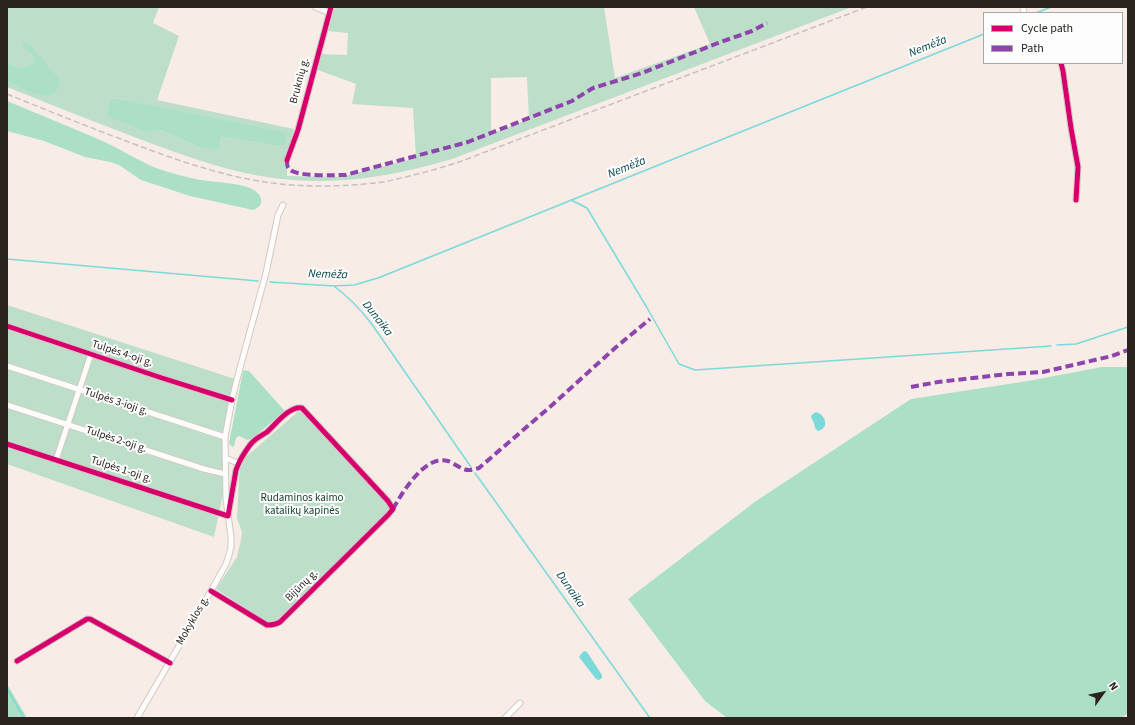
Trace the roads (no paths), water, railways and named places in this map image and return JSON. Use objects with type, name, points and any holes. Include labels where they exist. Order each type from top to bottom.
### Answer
[{"type":"street","points":[[315,7],[330,10]]},
{"type":"street","name":"Bruknių g.","points":[[287,160],[298,130],[330,10]]},
{"type":"street","points":[[1061,64],[1078,167],[1076,200]]},
{"type":"street","name":"Mokyklos g.","points":[[137,718],[211,591],[226,564],[229,555],[231,547],[226,499],[226,437],[232,400],[264,281],[278,215],[283,205]]},
{"type":"street","name":"Tulpės 4-oji g.","points":[[7,326],[232,400]]},
{"type":"street","points":[[56,460],[91,354]]},
{"type":"street","name":"Tulpės 3-ioji g.","points":[[7,366],[226,437]]},
{"type":"street","name":"Tulpės 2-oji g.","points":[[7,404],[204,469],[225,474]]},
{"type":"street","name":"Bijūnų g.","points":[[211,591],[267,625],[276,624],[280,622],[378,526],[393,509],[388,501],[302,408],[299,407],[286,414],[267,432],[256,439],[238,463]]},
{"type":"street","name":"Tulpės 1-oji g.","points":[[7,444],[228,516]]},
{"type":"street","points":[[225,458],[238,463],[228,516]]},
{"type":"street","points":[[17,661],[87,619],[90,619],[170,663]]},
{"type":"street","points":[[505,718],[520,703]]},
{"type":"water","points":[[816,412],[822,416],[825,422],[824,427],[818,431],[815,428],[811,416]]},
{"type":"water","points":[[584,651],[587,652],[602,675],[602,678],[599,680],[596,679],[579,657]]},
{"type":"waterway","name":"Nemėža","points":[[1038,12],[1051,7]]},
{"type":"waterway","name":"Nemėža","points":[[270,282],[334,286],[354,285],[378,278],[983,34]]},
{"type":"waterway","points":[[571,200],[587,208],[679,364],[695,370],[1051,346]]},
{"type":"waterway","name":"Nemėža","points":[[7,259],[258,281]]},
{"type":"waterway","name":"Dunaika","points":[[335,287],[345,295],[371,323],[471,467]]},
{"type":"waterway","points":[[1057,345],[1076,344],[1128,327]]},
{"type":"waterway","name":"Dunaika","points":[[475,473],[650,718]]},
{"type":"waterway","points":[[7,689],[24,718]]},
{"type":"railway","points":[[7,94],[146,148],[187,163],[228,175],[270,183],[314,186],[337,186],[383,182],[431,171],[459,162],[867,7]]},
{"type":"park label","name":"Rudaminos kaimo katalikų kapinės","points":[[302,505]]}]
